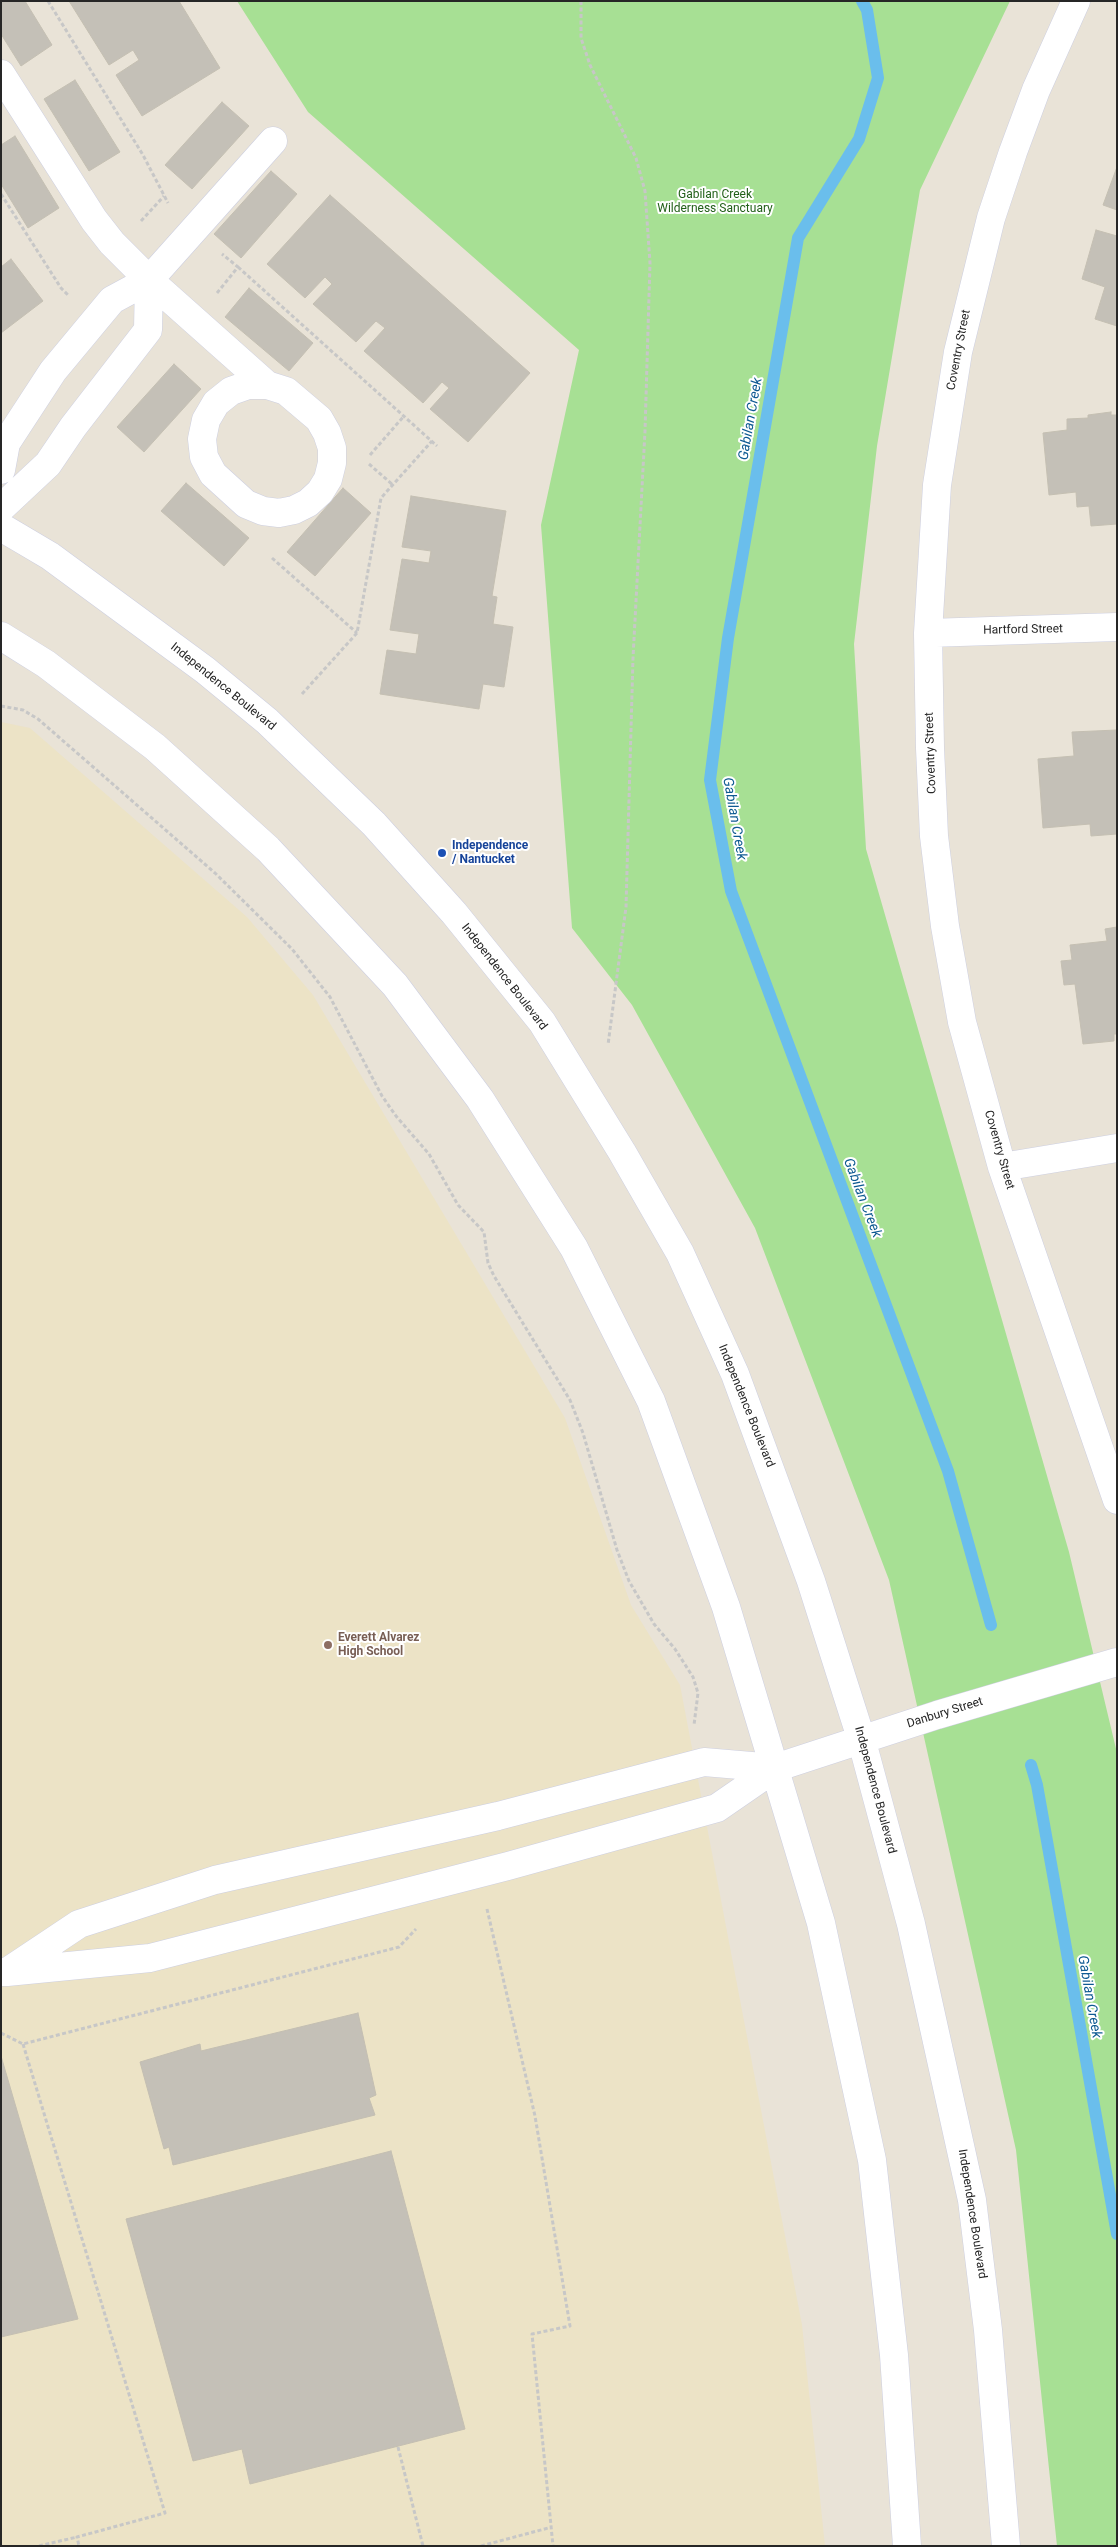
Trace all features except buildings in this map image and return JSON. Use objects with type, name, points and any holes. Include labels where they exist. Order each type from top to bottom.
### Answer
[{"type":"street","name":"Coventry Street","points":[[1076,1],[1036,90],[1013,152],[991,218],[958,352],[937,485],[928,633],[930,748],[934,836],[945,926],[962,1022],[1002,1167],[1117,1500]]},
{"type":"street","points":[[1,74],[94,220],[112,244],[149,280],[267,385],[286,391],[319,419],[327,433],[332,448],[332,463],[328,479],[320,492],[308,503],[294,510],[279,512],[263,511],[246,504],[213,474],[204,457],[202,439],[206,420],[216,403],[231,391],[248,385],[267,385]]},
{"type":"street","points":[[1,470],[6,443],[53,371],[112,300],[149,280],[272,141]]},
{"type":"street","points":[[1,508],[48,464],[73,427],[148,330],[149,280]]},
{"type":"street","name":"Independence Boulevard","points":[[1,527],[50,556],[205,670],[267,721],[374,824],[454,913],[542,1022],[622,1152],[680,1253],[735,1374],[812,1581],[861,1738],[911,1924],[972,2200],[988,2330],[1006,2546]]},
{"type":"street","name":"Hartford Street","points":[[928,633],[1117,627]]},
{"type":"street","points":[[1,636],[46,664],[155,747],[268,849],[395,985],[480,1099],[574,1248],[651,1401],[726,1607],[821,1924],[872,2160],[894,2356],[906,2546]]},
{"type":"street","points":[[1002,1167],[1117,1148]]},
{"type":"street","name":"Danbury Street","points":[[775,1768],[861,1738],[1117,1662]]},
{"type":"street","points":[[4,1972],[79,1924],[215,1880],[498,1816],[704,1762],[775,1768]]},
{"type":"street","points":[[4,1972],[150,1958],[508,1866],[717,1808],[775,1768]]},
{"type":"path","points":[[48,1],[143,155],[168,204]]},
{"type":"path","points":[[581,1],[581,38],[590,65],[636,158],[645,191],[650,263],[645,431],[633,668],[626,907],[608,1045]]},
{"type":"path","points":[[1,194],[61,288],[69,296]]},
{"type":"path","points":[[136,226],[164,196]]},
{"type":"path","points":[[216,249],[437,446]]},
{"type":"path","points":[[212,299],[238,267]]},
{"type":"path","points":[[393,485],[373,468],[369,458],[404,416]]},
{"type":"path","points":[[302,694],[357,633],[381,498],[432,441]]},
{"type":"path","points":[[272,558],[357,633]]},
{"type":"path","points":[[1,706],[23,710],[38,720],[215,873],[292,949],[330,996],[382,1096],[428,1154],[458,1205],[484,1232],[488,1263],[494,1276],[570,1400],[583,1433],[617,1550],[629,1581],[654,1624],[675,1649],[693,1677],[698,1693],[694,1725]]},
{"type":"path","points":[[486,1905],[535,2116],[570,2326],[532,2334],[553,2546]]},
{"type":"path","points":[[1,2033],[23,2044],[400,1947],[417,1928]]},
{"type":"path","points":[[23,2044],[165,2513],[39,2546]]},
{"type":"path","points":[[398,2446],[423,2546]]},
{"type":"path","points":[[481,2546],[552,2527]]},
{"type":"path","points":[[77,2537],[79,2546]]},
{"type":"shaded area","name":"Everett Alvarez High School","points":[[1,722],[30,728],[247,917],[313,995],[565,1418],[631,1605],[680,1685],[802,2325],[825,2546],[1,2546]]},
{"type":"green space","name":"Gabilan Creek Wilderness Sanctuary","points":[[237,1],[1010,1],[920,190],[877,446],[854,644],[866,849],[1069,1552],[1117,1753],[1117,2546],[1057,2546],[1016,2150],[889,1580],[755,1228],[632,1005],[572,928],[541,525],[579,350],[308,112]]},
{"type":"waterway","name":"Gabilan Creek","points":[[862,1],[867,10],[878,78],[859,139],[798,238],[728,638],[710,780],[731,891],[948,1471],[991,1625]]},
{"type":"waterway","name":"Gabilan Creek","points":[[1031,1765],[1037,1785],[1117,2234]]},
{"type":"place","name":"Independence / Nantucket","points":[[442,853]]},
{"type":"place","name":"Everett Alvarez High School","points":[[328,1645]]}]
